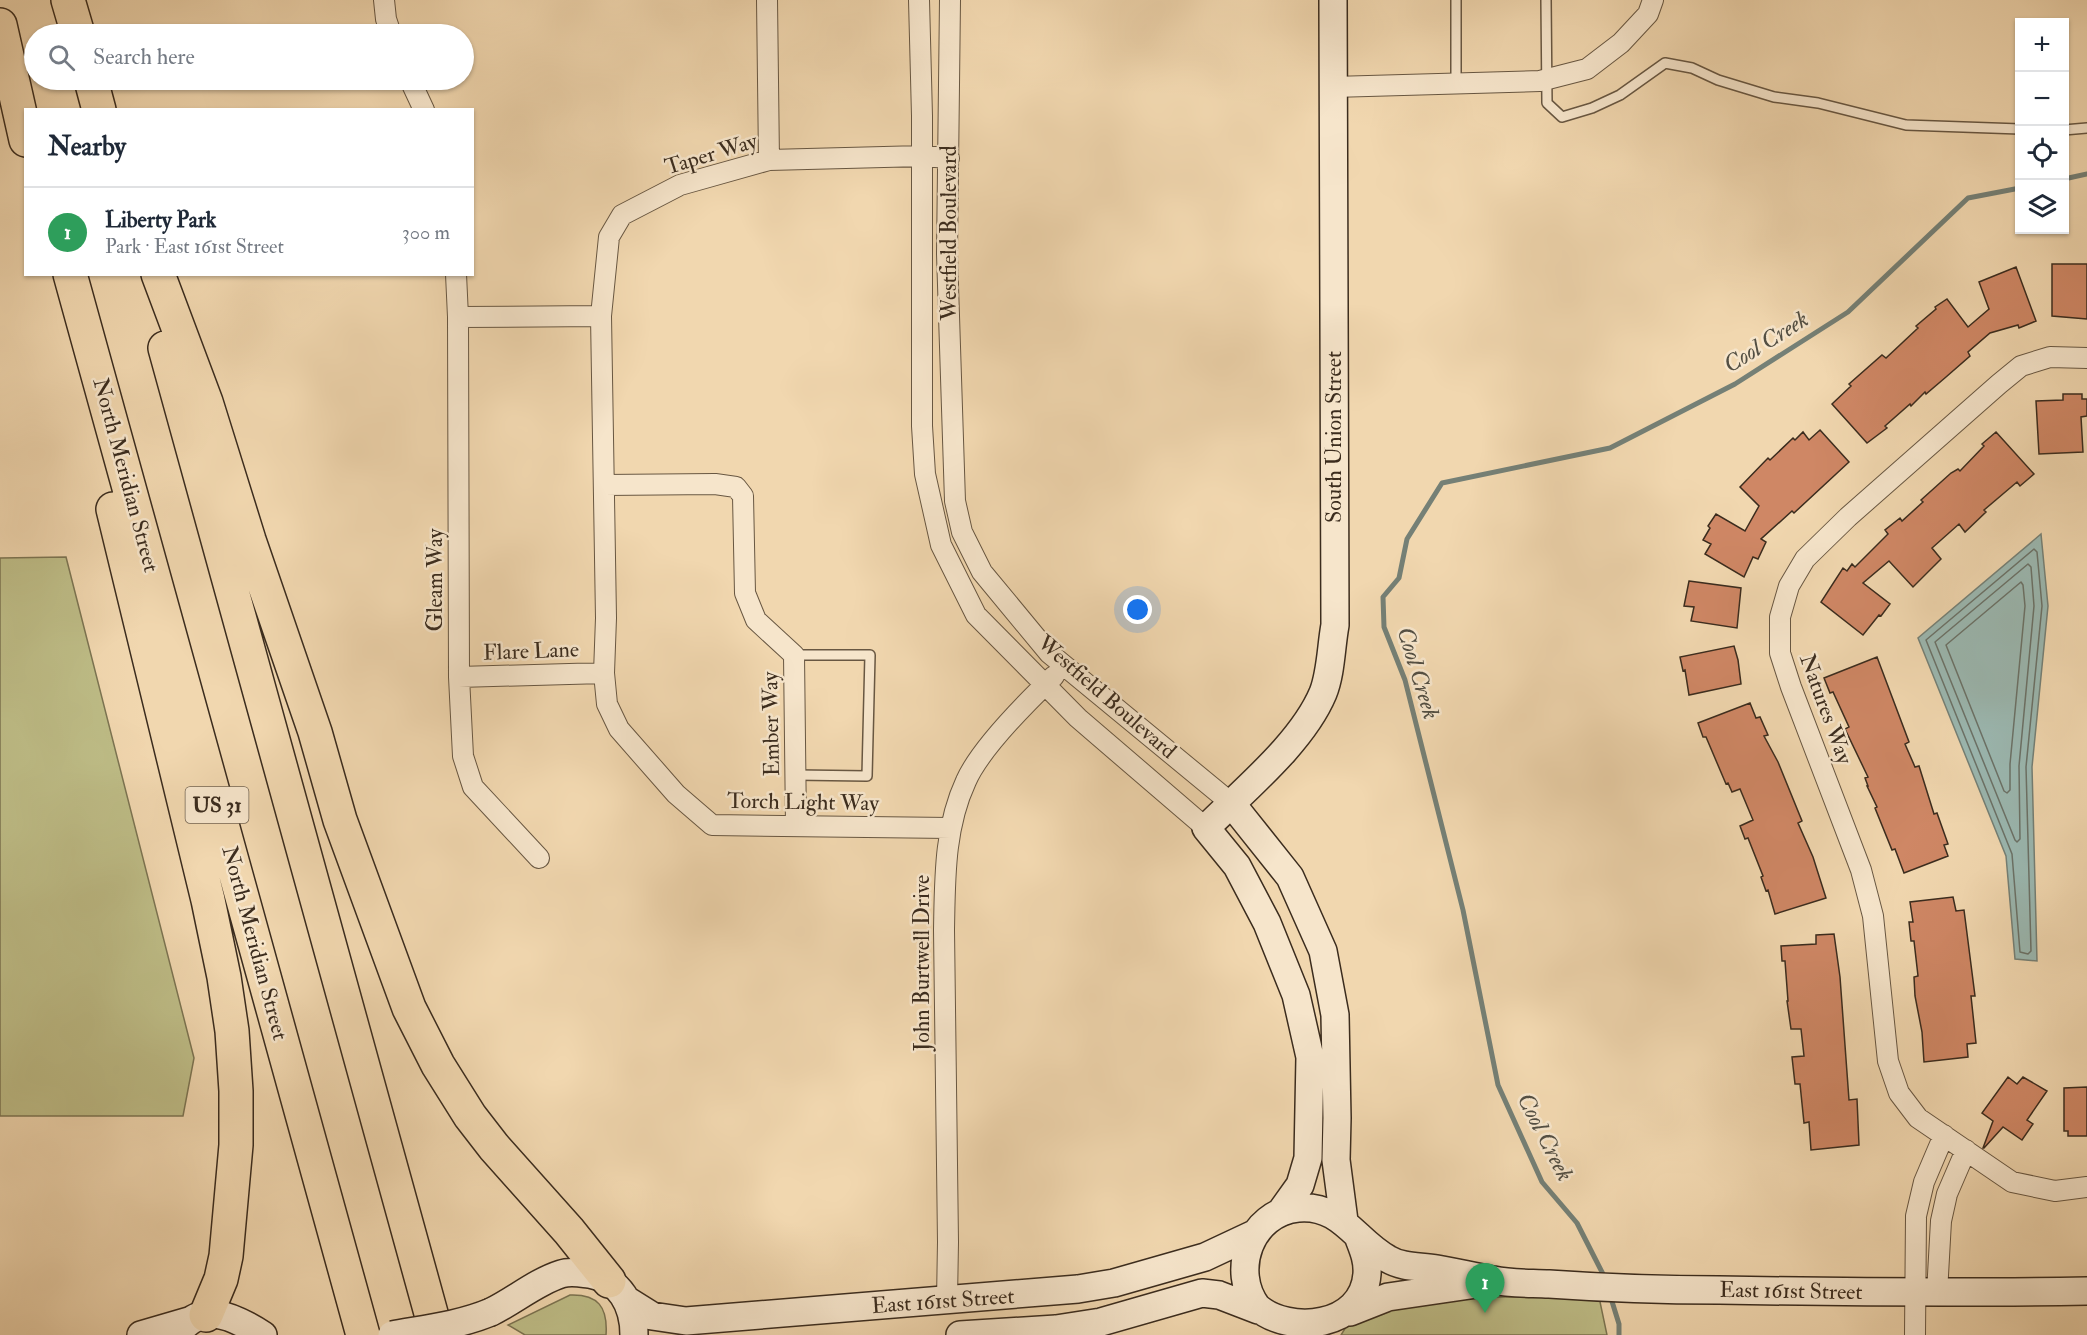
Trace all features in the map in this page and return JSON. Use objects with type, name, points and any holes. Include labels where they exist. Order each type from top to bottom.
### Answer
[{"type":"highway","points":[[68,0],[75,24]]},
{"type":"highway","points":[[0,23],[25,108]]},
{"type":"highway","points":[[0,23],[24,131]]},
{"type":"highway","points":[[94,90],[98,108]]},
{"type":"highway","points":[[56,276],[81,388],[203,877],[230,1010],[234,1053],[236,1145],[226,1256],[221,1279],[191,1324]]},
{"type":"highway","name":"North Meridian Street","points":[[71,276],[363,1335]]},
{"type":"highway","points":[[146,276],[437,1335]]},
{"type":"highway","points":[[159,276],[207,402],[249,540],[315,732],[340,820],[410,1008],[438,1065],[470,1116],[494,1147],[619,1291]]},
{"type":"street","points":[[384,0],[388,24]]},
{"type":"street","points":[[767,0],[769,160]]},
{"type":"street","name":"Westfield Boulevard","points":[[919,0],[922,426],[925,474],[941,545],[976,615],[1078,718],[1206,828],[1237,866],[1267,923],[1296,995],[1310,1057],[1308,1158],[1300,1185],[1280,1213]]},
{"type":"street","name":"Westfield Boulevard","points":[[950,0],[947,254],[954,501],[962,532],[982,572],[1049,653],[1231,803],[1290,877],[1323,951],[1335,1015],[1336,1160],[1351,1229]]},
{"type":"street","name":"South Union Street","points":[[1206,828],[1274,761],[1305,725],[1323,693],[1333,637],[1335,571],[1332,0]]},
{"type":"street","points":[[1333,87],[1545,80],[1587,69],[1621,44],[1648,14],[1653,0]]},
{"type":"street","points":[[415,90],[423,108]]},
{"type":"street","name":"Taper Way","points":[[604,485],[601,316],[609,237],[622,215],[680,185],[769,160],[921,156],[949,158]]},
{"type":"street","name":"Gleam Way","points":[[456,276],[459,677],[463,756],[473,787],[539,858]]},
{"type":"street","points":[[458,317],[601,316]]},
{"type":"street","name":"Natures Way","points":[[2087,358],[2050,357],[2021,366],[1999,384],[1848,517],[1805,560],[1789,586],[1780,617],[1780,653],[1861,870],[1873,916],[1888,1061],[1899,1093],[1918,1118],[2012,1182],[2055,1191],[2087,1187]]},
{"type":"street","name":"Ember Way","points":[[604,485],[715,484],[736,487],[743,496],[745,593],[756,620],[794,655],[796,826]]},
{"type":"street","name":"Torch Light Way","points":[[604,485],[606,618],[604,673],[607,704],[619,729],[676,794],[712,825],[950,828]]},
{"type":"street","name":"John Burtwell Drive","points":[[947,1300],[944,930],[945,882],[950,828],[966,780],[988,748],[1064,665]]},
{"type":"street","name":"Flare Lane","points":[[459,677],[604,673]]},
{"type":"street","points":[[1927,1293],[1916,1216],[1924,1182],[1944,1135]]},
{"type":"street","points":[[1915,1335],[1927,1293],[1947,1194],[1965,1150]]},
{"type":"street","points":[[1296,1208],[1314,1208],[1330,1213],[1351,1229],[1366,1256],[1367,1276],[1362,1295],[1338,1324],[1314,1331],[1293,1330],[1272,1322],[1248,1292],[1244,1273],[1246,1252],[1254,1234],[1280,1213],[1296,1208]]},
{"type":"street","name":"East 161st Street","points":[[1351,1229],[1387,1259],[1401,1265],[1437,1269],[1496,1281],[1621,1288],[1927,1293],[2087,1292]]},
{"type":"street","name":"East 161st Street","points":[[392,1335],[468,1320],[491,1312],[563,1273],[578,1272],[595,1275],[652,1317],[686,1321],[1038,1294],[1114,1283],[1205,1257],[1254,1234]]},
{"type":"street","name":"East 161st Street","points":[[1338,1324],[1388,1298],[1496,1281]]},
{"type":"street","points":[[619,1291],[634,1335]]},
{"type":"street","name":"East 161st Street","points":[[960,1335],[1056,1329],[1101,1322],[1202,1293],[1219,1295],[1272,1322]]},
{"type":"street","points":[[141,1335],[191,1324],[220,1314],[236,1319],[263,1335]]},
{"type":"lane","points":[[1456,0],[1456,84]]},
{"type":"lane","points":[[1546,0],[1547,103],[1562,117],[1593,108],[1620,95],[1665,63],[1692,68],[1718,80],[1774,97],[1818,102],[1906,125],[2015,129]]},
{"type":"lane","points":[[2069,130],[2087,128]]},
{"type":"lane","points":[[794,655],[870,655],[867,776],[796,775]]},
{"type":"shaded area","points":[[66,557],[194,1058],[183,1116],[0,1116],[0,558]]},
{"type":"shaded area","points":[[570,1295],[588,1297],[599,1304],[605,1317],[606,1335],[525,1335],[508,1325]]},
{"type":"shaded area","points":[[1450,1297],[1599,1297],[1607,1335],[1341,1335],[1351,1319],[1386,1306]]},
{"type":"water","points":[[2041,534],[2048,606],[2032,767],[2037,961],[2015,959],[2006,856],[1918,638]]},
{"type":"building","points":[[2052,264],[2087,264],[2087,319],[2052,316]]},
{"type":"building","points":[[2016,267],[2036,321],[2019,328],[2018,325],[1990,333],[1968,352],[1970,356],[1911,406],[1910,404],[1885,426],[1887,428],[1867,443],[1832,404],[1851,386],[1849,384],[1882,355],[1886,358],[1918,328],[1916,326],[1936,309],[1935,307],[1947,299],[1968,327],[1989,309],[1979,282]]},
{"type":"building","points":[[2063,394],[2082,394],[2082,399],[2087,399],[2087,416],[2081,417],[2083,452],[2039,454],[2036,401],[2063,400]]},
{"type":"building","points":[[1820,430],[1849,462],[1794,513],[1792,511],[1761,539],[1766,542],[1758,559],[1753,557],[1744,577],[1705,554],[1711,544],[1703,540],[1716,514],[1745,531],[1759,506],[1740,487],[1768,458],[1770,460],[1793,438],[1795,440],[1803,432],[1809,440]]},
{"type":"building","points":[[1996,432],[2034,474],[2020,486],[2017,482],[1984,510],[1986,512],[1965,532],[1959,524],[1932,548],[1941,559],[1913,587],[1889,561],[1863,583],[1890,604],[1863,635],[1821,602],[1843,568],[1847,571],[1852,564],[1855,567],[1888,534],[1885,530],[1900,518],[1902,521],[1951,473],[1958,469],[1960,471],[1984,446],[1982,444]]},
{"type":"building","points":[[1689,581],[1741,588],[1737,628],[1691,621],[1694,607],[1684,606]]},
{"type":"building","points":[[1734,646],[1741,684],[1689,695],[1685,670],[1683,671],[1680,657]]},
{"type":"building","points":[[1877,657],[1909,742],[1905,744],[1915,767],[1919,766],[1934,814],[1937,813],[1948,844],[1944,845],[1948,856],[1904,873],[1875,808],[1877,807],[1865,778],[1868,777],[1845,729],[1849,727],[1824,678]]},
{"type":"building","points":[[1750,703],[1756,718],[1760,717],[1768,735],[1764,736],[1778,762],[1802,821],[1798,823],[1813,857],[1826,898],[1775,914],[1748,838],[1745,839],[1740,826],[1753,820],[1740,789],[1732,792],[1728,783],[1726,784],[1698,723]]},
{"type":"building","points":[[1953,897],[1956,911],[1964,910],[1975,996],[1971,996],[1976,1043],[1967,1044],[1968,1057],[1924,1062],[1922,1032],[1915,996],[1914,977],[1918,976],[1914,941],[1911,941],[1909,922],[1913,922],[1910,902]]},
{"type":"building","points":[[1834,934],[1840,977],[1849,1100],[1857,1099],[1859,1145],[1811,1150],[1809,1122],[1804,1123],[1800,1084],[1795,1084],[1792,1057],[1804,1056],[1801,1029],[1791,1029],[1785,961],[1782,961],[1781,946],[1816,944],[1816,935]]},
{"type":"building","points":[[2008,1077],[2017,1084],[2023,1077],[2047,1091],[2027,1120],[2033,1124],[2022,1140],[2003,1127],[1983,1148],[1993,1121],[1982,1113]]},
{"type":"building","points":[[2087,1087],[2087,1136],[2068,1136],[2068,1131],[2064,1131],[2064,1088]]},
{"type":"waterway","name":"Cool Creek","points":[[2069,178],[2087,174]]},
{"type":"waterway","name":"Cool Creek","points":[[1605,1278],[1577,1223],[1542,1182],[1498,1085],[1463,910],[1405,680],[1384,627],[1383,597],[1399,578],[1407,539],[1442,483],[1610,448],[1735,384],[1848,312],[1968,198],[2015,189]]},
{"type":"waterway","name":"Cool Creek","points":[[1610,1295],[1619,1324],[1619,1335]]},
{"type":"place","name":"Liberty Park","points":[[1485,1313]]}]
